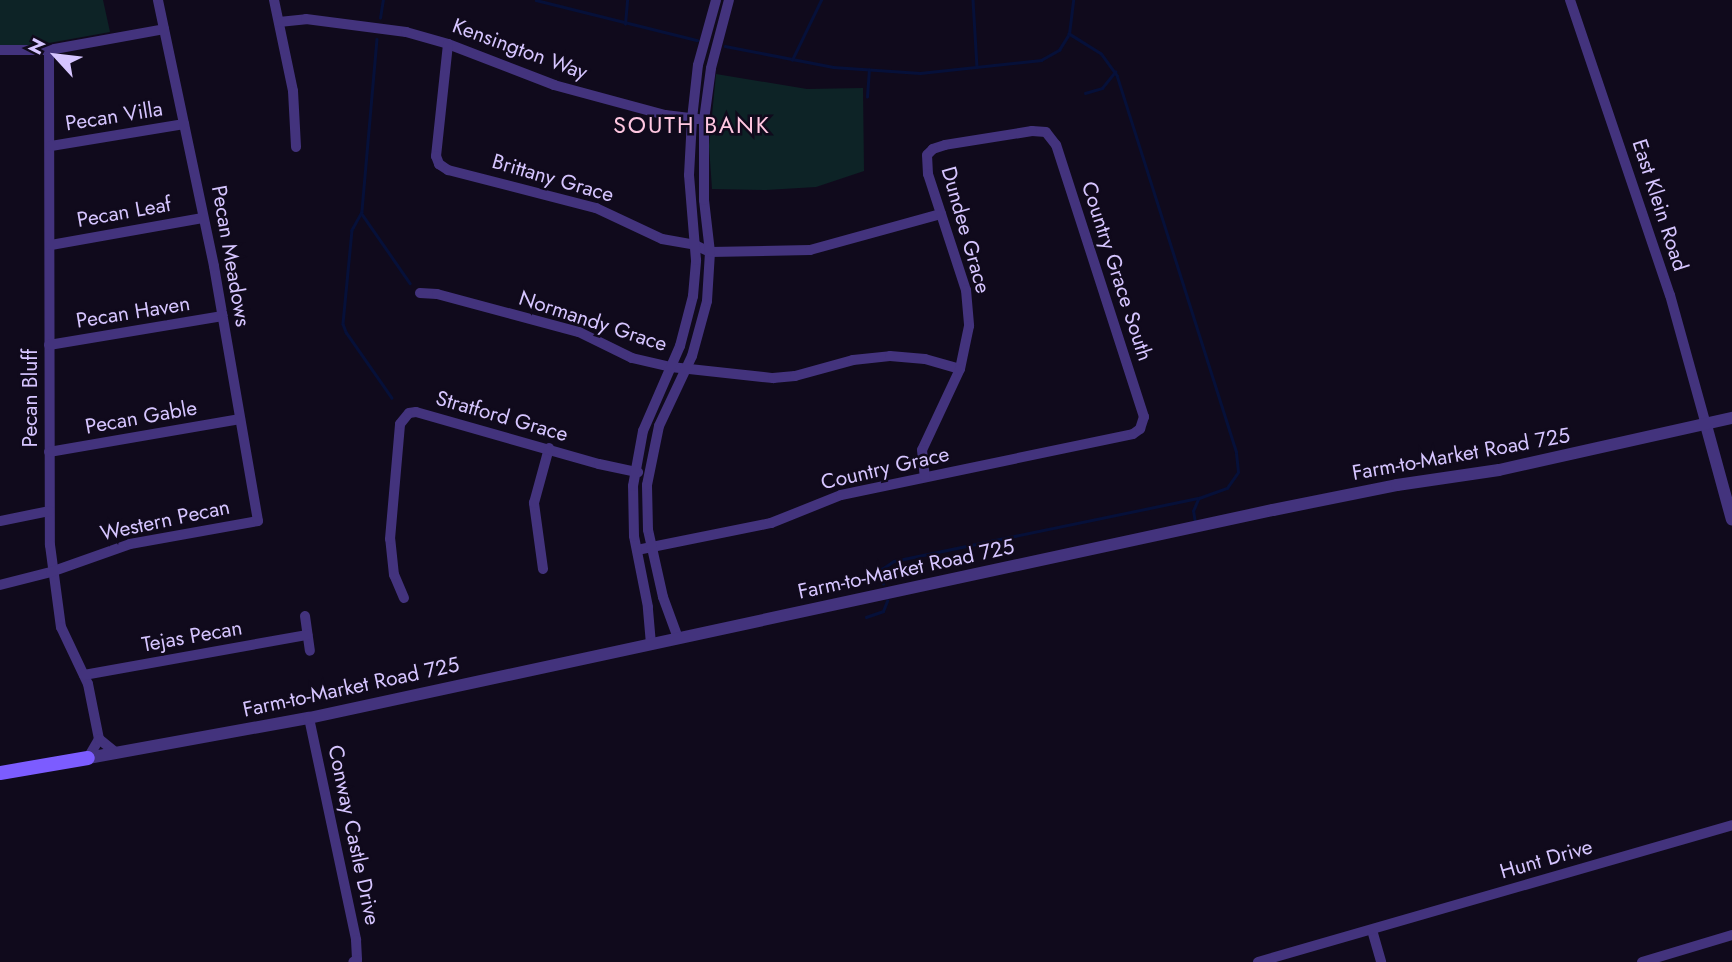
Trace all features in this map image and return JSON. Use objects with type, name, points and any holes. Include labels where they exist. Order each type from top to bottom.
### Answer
[{"type":"main road","points":[[0,774],[88,758]]},
{"type":"street","name":"Pecan Meadows","points":[[158,0],[223,316],[258,521]]},
{"type":"street","points":[[274,0],[295,102],[296,147]]},
{"type":"street","points":[[651,644],[648,607],[636,550],[632,508],[634,472],[647,419],[671,367],[693,296],[695,245],[689,175],[691,119],[698,65],[716,0]]},
{"type":"street","points":[[678,638],[665,604],[652,547],[646,507],[648,474],[663,414],[688,367],[705,315],[710,252],[704,174],[704,120],[711,68],[729,0]]},
{"type":"street","name":"East Klein Road","points":[[1570,0],[1670,295],[1706,425]]},
{"type":"street","name":"Kensington Way","points":[[279,22],[306,19],[393,30],[447,44],[554,85],[665,115],[704,120]]},
{"type":"street","points":[[0,50],[49,50],[164,29]]},
{"type":"street","name":"Brittany Grace","points":[[447,44],[436,156],[439,164],[448,170],[607,212],[662,239],[695,245],[710,252],[810,250],[941,214]]},
{"type":"street","name":"Pecan Bluff","points":[[49,50],[51,572],[61,626],[84,674],[99,739]]},
{"type":"street","name":"Pecan Villa","points":[[51,146],[184,124]]},
{"type":"street","name":"Dundee Grace","points":[[925,477],[921,456],[924,443],[960,369],[968,339],[968,303],[927,170],[929,152],[945,145],[1032,131],[1046,132]]},
{"type":"street","name":"Country Grace South","points":[[1046,132],[1054,140],[1060,157],[1144,416],[1142,425]]},
{"type":"street","name":"Pecan Leaf","points":[[51,245],[203,218]]},
{"type":"street","name":"Normandy Grace","points":[[420,293],[437,294],[579,332],[632,358],[671,367],[688,367],[742,377],[773,378],[803,374],[853,360],[890,356],[925,359],[960,369]]},
{"type":"street","name":"Pecan Haven","points":[[49,345],[223,316]]},
{"type":"street","name":"Stratford Grace","points":[[404,598],[394,575],[390,539],[403,417],[416,412],[648,474]]},
{"type":"street","name":"Farm-to-Market Road 725","points":[[88,758],[309,718],[1287,507],[1397,485],[1499,470],[1732,418]]},
{"type":"street","name":"Pecan Gable","points":[[49,452],[240,419]]},
{"type":"street","name":"Country Grace","points":[[636,550],[771,523],[832,498],[1133,434],[1142,425]]},
{"type":"street","points":[[1706,425],[1732,520]]},
{"type":"street","points":[[543,569],[534,503],[549,448]]},
{"type":"street","points":[[0,521],[49,511]]},
{"type":"street","name":"Western Pecan","points":[[0,585],[51,572],[130,544],[258,521]]},
{"type":"street","points":[[648,607],[665,604]]},
{"type":"street","points":[[305,616],[310,651]]},
{"type":"street","name":"Tejas Pecan","points":[[84,674],[307,635]]},
{"type":"street","name":"Conway Castle Drive","points":[[309,718],[356,940],[355,961]]},
{"type":"street","points":[[88,758],[99,739],[115,752]]},
{"type":"street","name":"Hunt Drive","points":[[1258,962],[1732,825]]},
{"type":"street","points":[[1372,930],[1381,962]]},
{"type":"street","points":[[1642,962],[1732,935]]},
{"type":"green space","points":[[0,0],[103,0],[110,32],[38,45],[0,45]]},
{"type":"green space","points":[[716,74],[807,89],[863,88],[864,171],[816,187],[712,189],[709,146]]},
{"type":"waterway","points":[[380,18],[383,0]]},
{"type":"waterway","points":[[536,0],[697,40]]},
{"type":"waterway","points":[[625,24],[627,0]]},
{"type":"waterway","points":[[792,60],[821,0]]},
{"type":"waterway","points":[[973,0],[977,67]]},
{"type":"waterway","points":[[725,46],[833,67],[920,73],[1041,60],[1059,50],[1069,34],[1073,0]]},
{"type":"waterway","points":[[883,584],[882,569],[894,561],[1199,498],[1227,488],[1238,472],[1236,452],[1117,76],[1101,54],[1069,34]]},
{"type":"waterway","points":[[377,39],[362,212],[352,230],[343,324],[392,398]]},
{"type":"waterway","points":[[867,97],[869,70]]},
{"type":"waterway","points":[[1085,93],[1102,88],[1115,72]]},
{"type":"waterway","points":[[362,214],[410,283]]},
{"type":"waterway","points":[[1195,523],[1193,511],[1198,499]]},
{"type":"waterway","points":[[866,617],[883,611],[887,601]]},
{"type":"district","name":"SOUTH BANK","points":[[692,125]]}]
